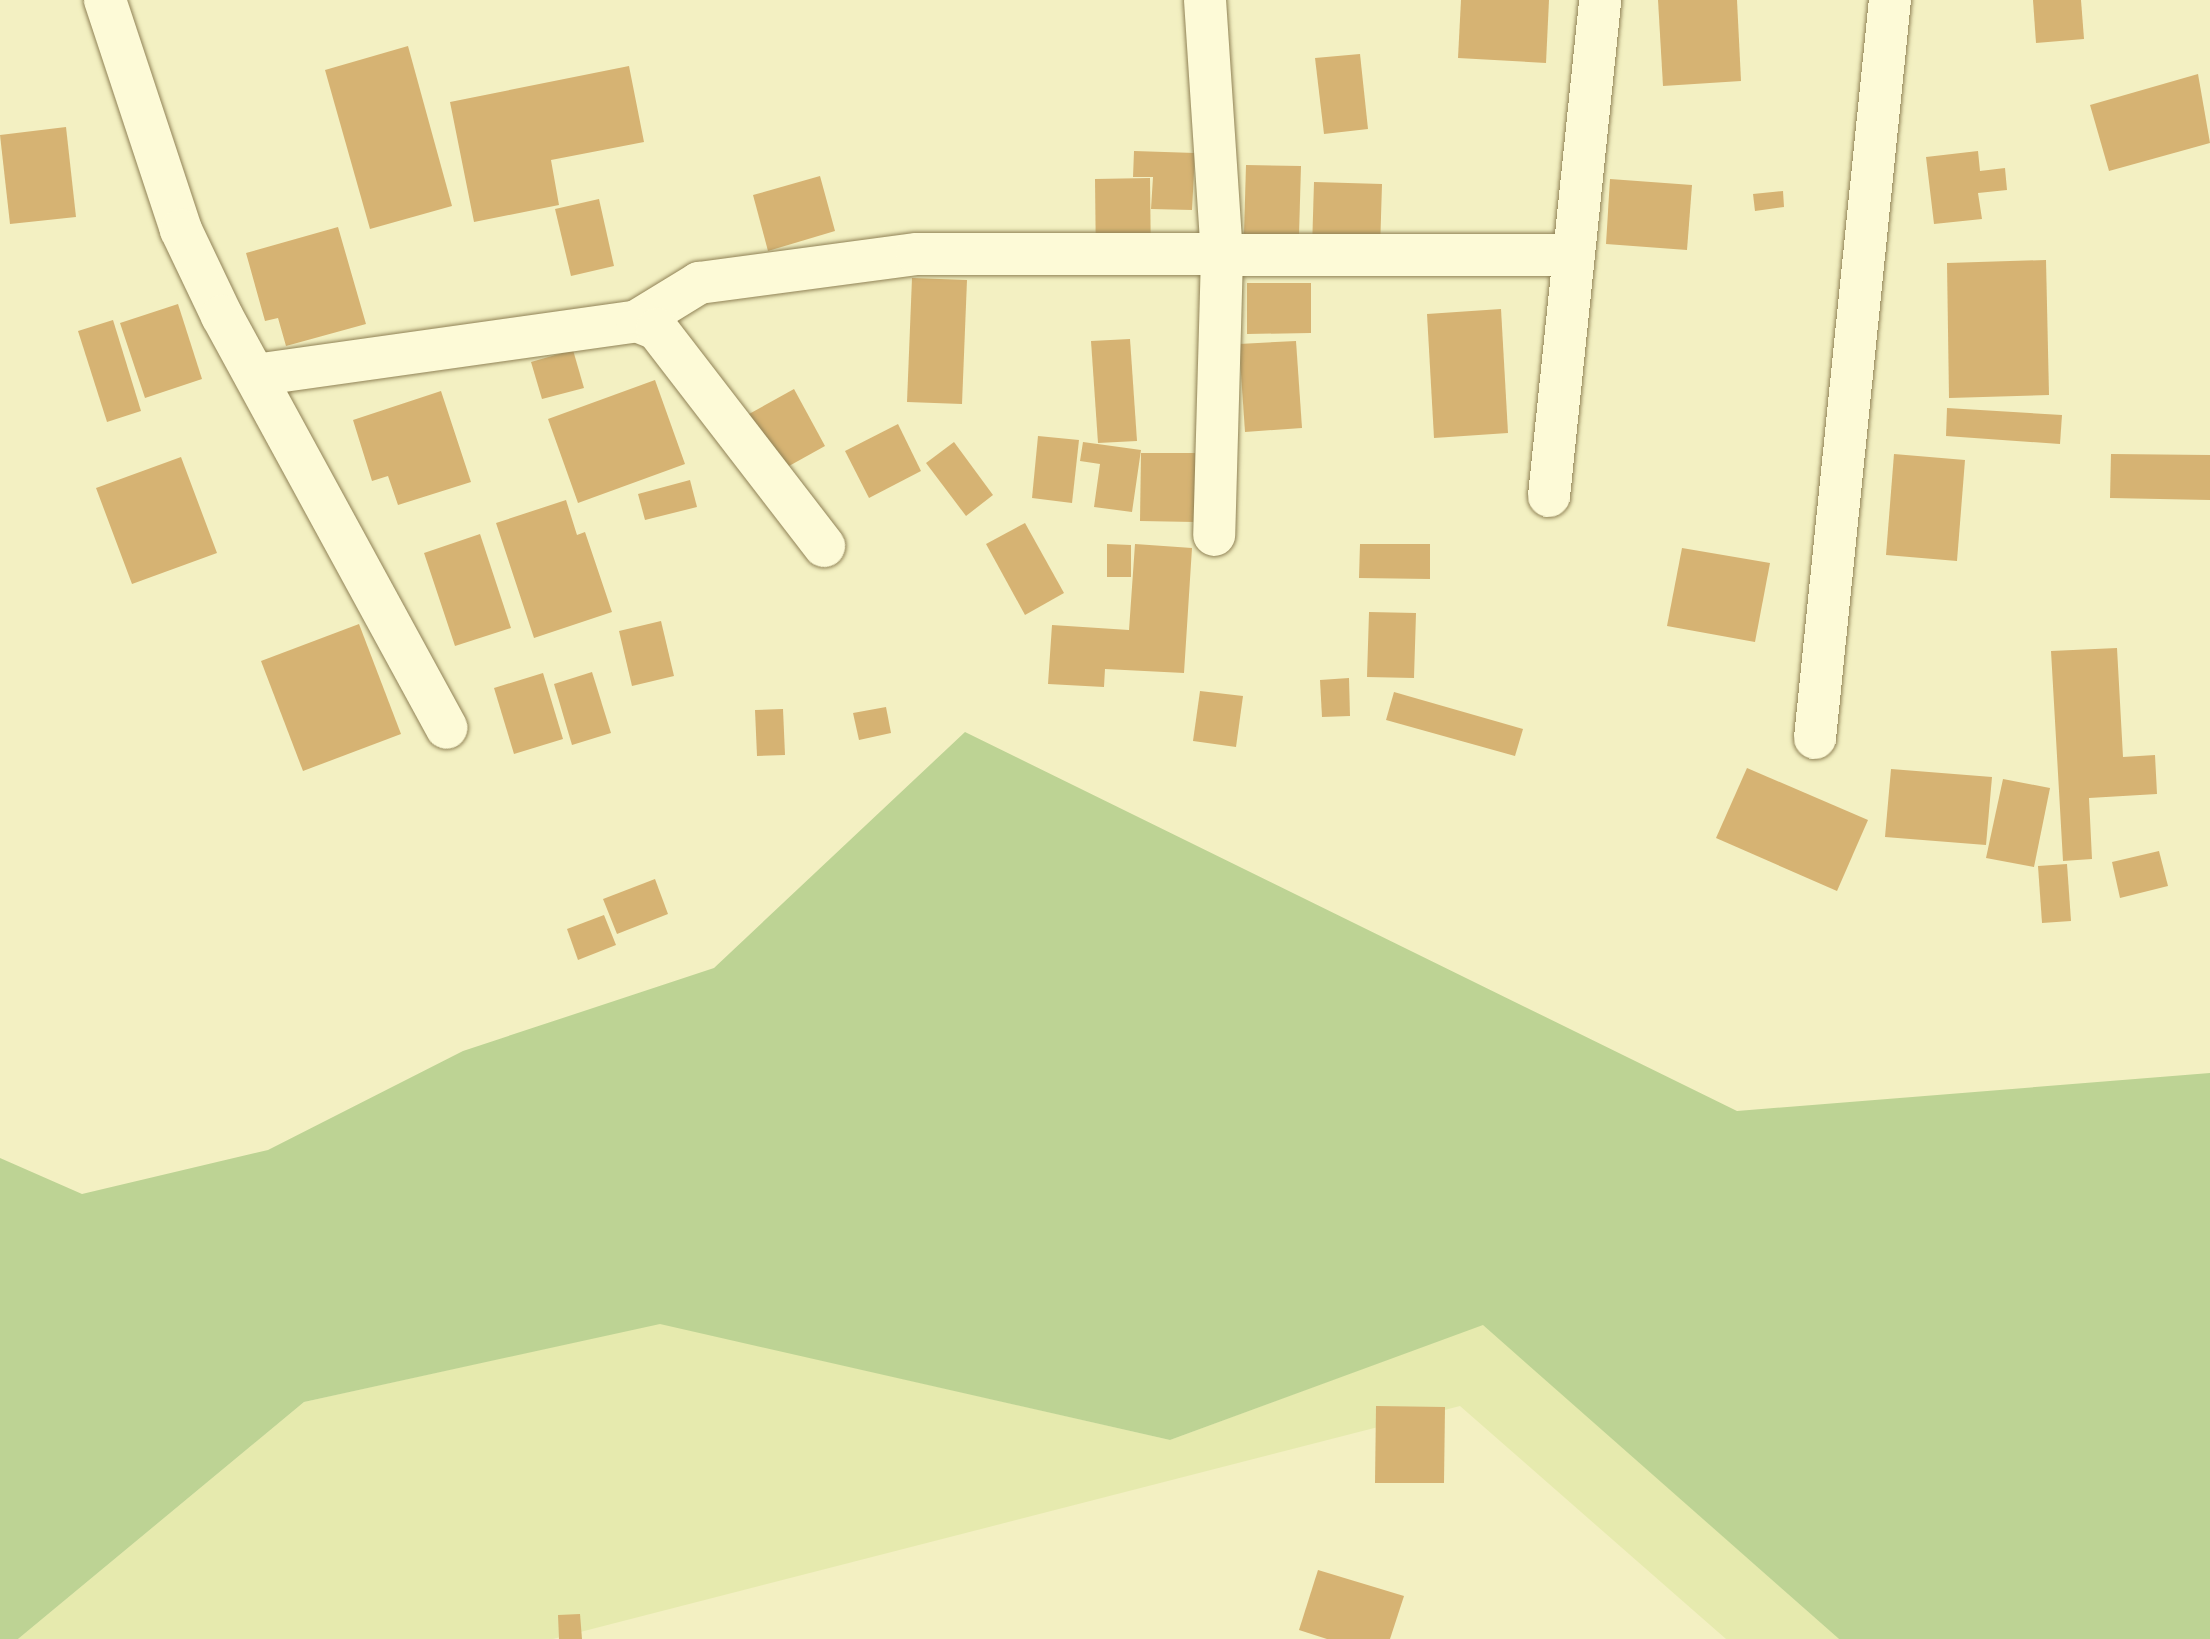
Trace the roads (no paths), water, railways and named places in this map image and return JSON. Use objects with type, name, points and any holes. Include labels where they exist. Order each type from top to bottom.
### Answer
[{"type":"street","points":[[105,0],[182,230],[447,728]]},
{"type":"street","points":[[1205,0],[1222,256],[1214,536]]},
{"type":"street","points":[[1549,496],[1600,0]]},
{"type":"street","points":[[1815,738],[1890,0]]},
{"type":"street","points":[[256,375],[637,321],[699,283],[917,254],[1574,254]]},
{"type":"street","points":[[637,321],[657,329],[673,348],[824,546]]}]
